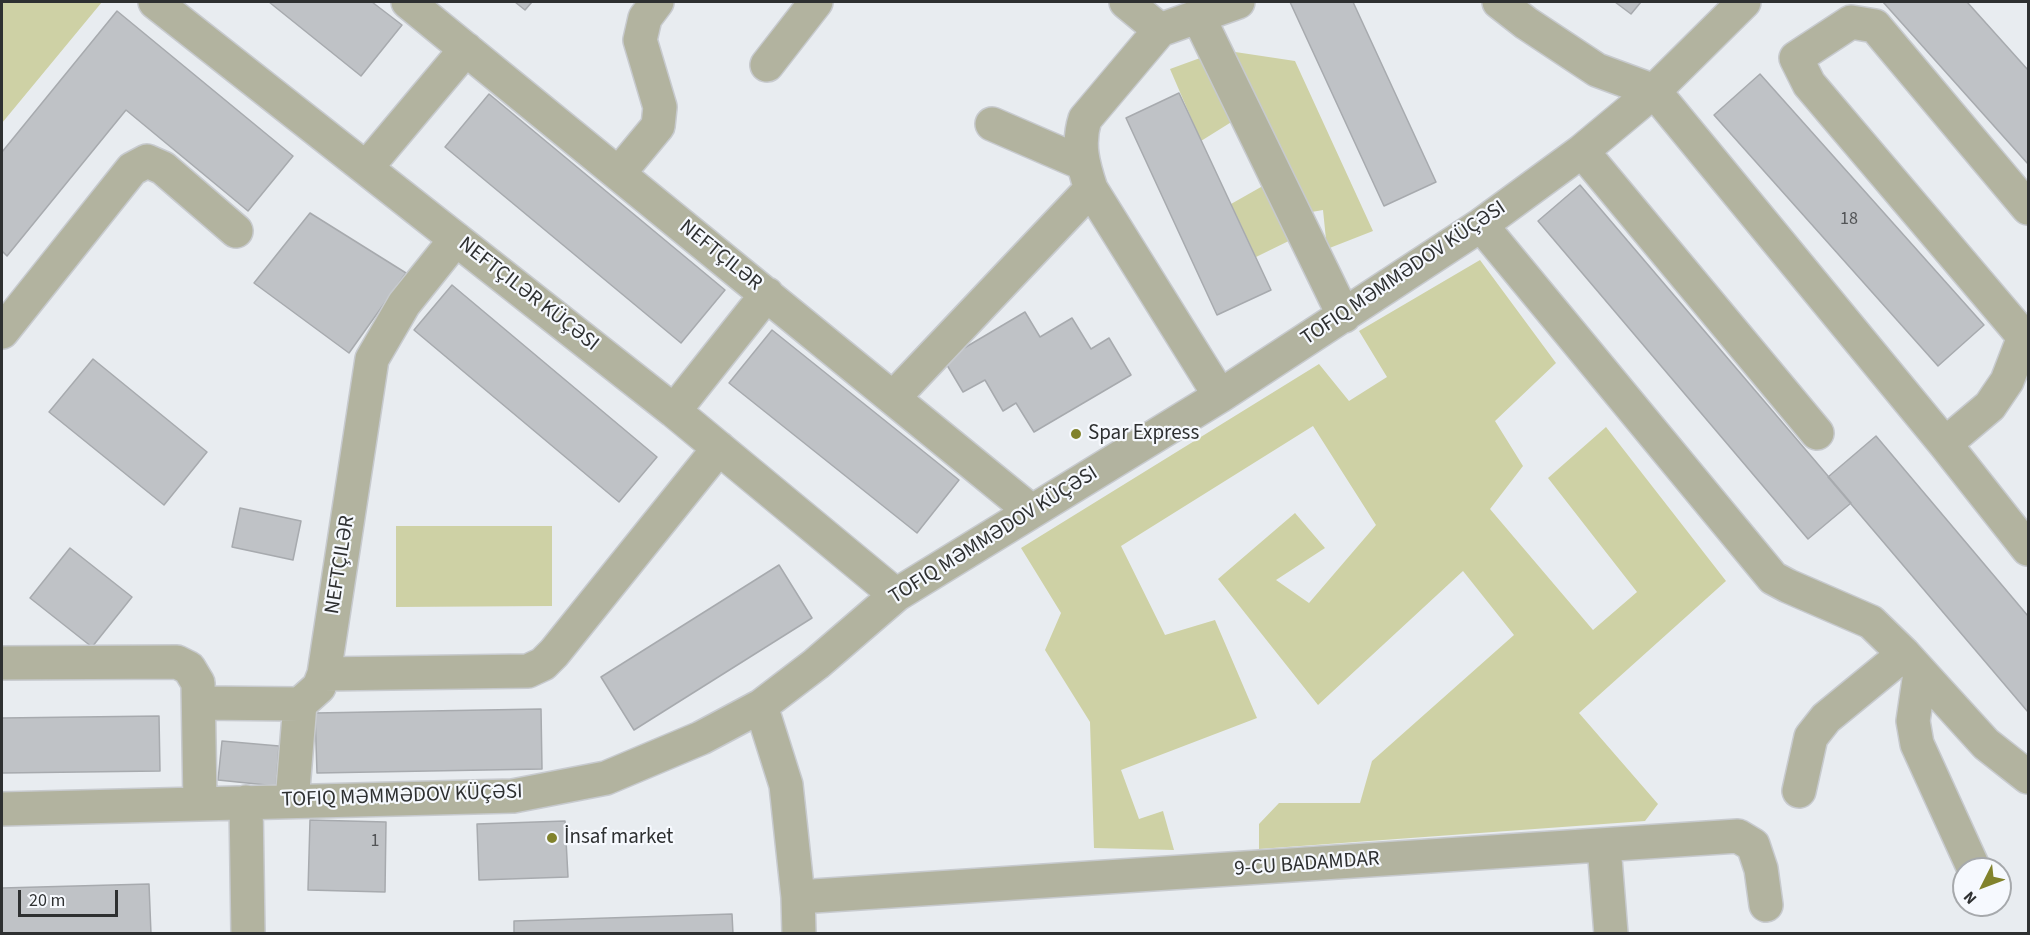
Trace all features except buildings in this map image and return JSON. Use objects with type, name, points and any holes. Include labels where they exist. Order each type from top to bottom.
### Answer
[{"type":"street","name":"NEFTÇILƏR KÜÇƏSI","points":[[155,2],[674,411],[896,595]]},
{"type":"street","name":"NEFTÇILƏR","points":[[408,2],[1031,511]]},
{"type":"street","points":[[619,173],[658,126],[660,107],[640,40],[645,18],[657,2]]},
{"type":"street","points":[[766,65],[816,2]]},
{"type":"street","points":[[1126,2],[1160,30]]},
{"type":"street","points":[[1220,396],[1087,176],[1080,133],[1085,119],[1160,30],[1238,2]]},
{"type":"street","points":[[1499,2],[1526,23],[1597,70],[1653,91],[1945,444],[2028,549]]},
{"type":"street","name":"TOFIQ MƏMMƏDOV KÜÇƏSI","points":[[2,809],[513,796],[606,778],[701,738],[761,706],[816,664],[896,595],[1220,396],[1481,225],[1582,151],[1653,91],[1744,2]]},
{"type":"street","points":[[1198,16],[1344,316]]},
{"type":"street","points":[[1945,444],[1990,406],[2007,381],[2026,335],[1809,84],[1796,58],[1851,22],[1875,26],[2028,208]]},
{"type":"street","points":[[366,168],[466,49]]},
{"type":"street","points":[[992,124],[1087,176]]},
{"type":"street","points":[[1582,151],[1817,433]]},
{"type":"street","points":[[2,332],[132,169],[147,161],[163,168],[236,231]]},
{"type":"street","points":[[894,397],[1087,176]]},
{"type":"street","points":[[1481,225],[1773,578],[1871,622],[1986,744],[2028,777]]},
{"type":"street","name":"NEFTÇILƏR","points":[[300,704],[319,687],[324,674],[372,359],[404,304],[456,239]]},
{"type":"street","points":[[674,411],[767,294]]},
{"type":"street","points":[[324,674],[528,671],[543,664],[719,448]]},
{"type":"street","points":[[2,663],[177,662],[189,668],[198,683],[200,803]]},
{"type":"street","points":[[1799,791],[1811,737],[1826,718],[1912,664]]},
{"type":"street","points":[[1912,664],[1913,721],[1917,744],[1969,857]]},
{"type":"street","points":[[199,703],[300,704],[291,801]]},
{"type":"street","points":[[761,706],[786,785],[798,897],[799,933]]},
{"type":"street","points":[[246,802],[248,933]]},
{"type":"street","name":"9-CU BADAMDAR","points":[[798,897],[1738,836],[1753,845],[1761,869],[1766,905]]},
{"type":"street","points":[[1604,846],[1611,933]]},
{"type":"green space","points":[[2,2],[102,2],[2,123]]},
{"type":"green space","points":[[1222,50],[1295,61],[1373,231],[1327,249],[1323,210],[1300,214],[1303,234],[1256,257],[1231,204],[1268,183],[1233,121],[1201,141],[1170,69]]},
{"type":"green space","points":[[1480,260],[1556,363],[1495,421],[1523,466],[1490,509],[1593,630],[1637,592],[1548,478],[1606,427],[1726,581],[1579,713],[1658,804],[1645,821],[1259,849],[1259,824],[1279,803],[1360,803],[1372,761],[1514,635],[1463,571],[1318,705],[1218,579],[1295,513],[1325,548],[1276,580],[1309,603],[1376,525],[1313,426],[1121,546],[1165,635],[1215,620],[1257,718],[1121,770],[1139,819],[1163,811],[1174,850],[1094,848],[1090,722],[1045,650],[1061,613],[1021,548],[1319,364],[1349,401],[1387,377],[1359,331]]},
{"type":"green space","points":[[396,526],[552,526],[552,606],[396,607]]},
{"type":"place","name":"Spar Express","points":[[1076,434]]},
{"type":"place","name":"İnsaf market","points":[[552,838]]}]
